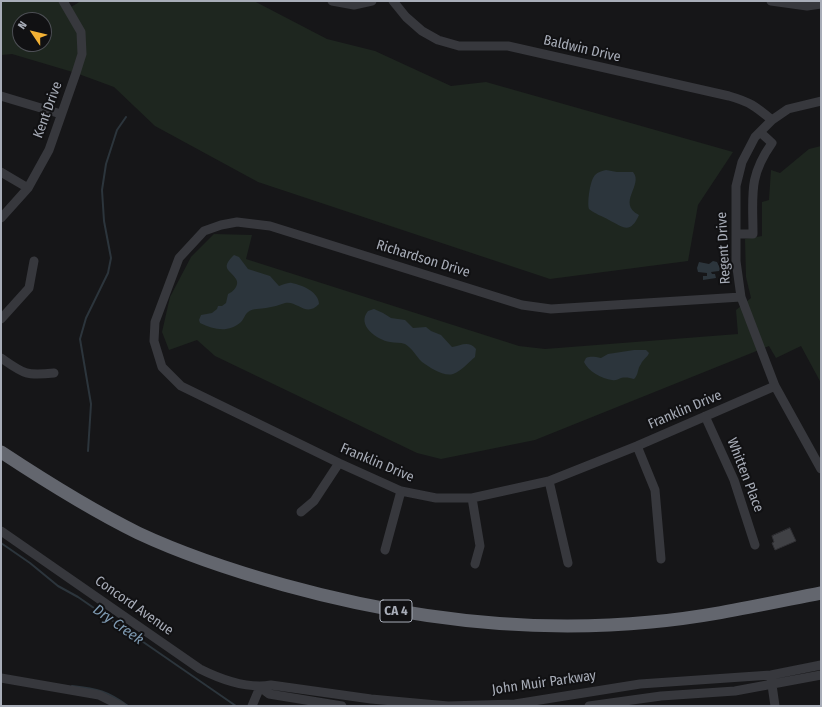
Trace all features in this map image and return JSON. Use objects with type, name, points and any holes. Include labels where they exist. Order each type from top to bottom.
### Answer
[{"type":"highway","name":"CA 4","points":[[1,452],[38,476],[96,510],[177,550],[228,569],[344,601],[386,609],[460,620],[506,624],[575,626],[650,623],[746,608],[821,593]]},
{"type":"street","name":"Kent Drive","points":[[1,218],[28,188],[49,150],[82,54],[81,32],[63,1]]},
{"type":"street","points":[[332,1],[354,5],[372,1]]},
{"type":"street","name":"Baldwin Drive","points":[[393,1],[406,17],[416,26],[438,40],[459,46],[508,46],[746,100],[772,120]]},
{"type":"street","points":[[771,1],[807,6],[821,4]]},
{"type":"street","points":[[1,96],[61,114]]},
{"type":"street","name":"Regent Drive","points":[[821,102],[788,109],[772,120],[755,137],[742,162],[736,186],[736,261],[741,297],[775,386],[817,450],[821,469]]},
{"type":"street","points":[[736,234],[753,234],[752,190],[754,180],[757,167],[772,143],[760,132]]},
{"type":"street","points":[[1,172],[28,188]]},
{"type":"street","name":"Richardson Drive","points":[[155,322],[179,258],[204,231],[221,225],[237,222],[270,226],[522,305],[550,309],[741,297]]},
{"type":"street","points":[[1,319],[29,288],[34,261]]},
{"type":"street","name":"Franklin Drive","points":[[155,322],[154,341],[162,367],[181,386],[339,463],[401,491],[436,498],[472,498],[549,481],[637,446],[775,386]]},
{"type":"street","points":[[1,358],[21,372],[33,375],[54,373]]},
{"type":"street","name":"Whitten Place","points":[[706,416],[734,480],[755,546]]},
{"type":"street","points":[[637,446],[655,490],[661,559]]},
{"type":"street","points":[[301,512],[314,502],[339,463]]},
{"type":"street","points":[[549,481],[568,563]]},
{"type":"street","points":[[385,550],[401,491]]},
{"type":"street","points":[[472,498],[480,546],[475,564]]},
{"type":"street","name":"Concord Avenue","points":[[1,531],[200,669],[232,682],[260,687]]},
{"type":"street","name":"John Muir Parkway","points":[[589,706],[661,696],[735,691],[821,665]]},
{"type":"street","name":"John Muir Parkway","points":[[260,687],[271,685],[371,699],[448,706],[515,704],[640,684],[771,680],[821,675]]},
{"type":"street","points":[[1,678],[99,695],[121,706]]},
{"type":"street","points":[[771,680],[775,706]]},
{"type":"street","points":[[252,706],[260,687],[269,694],[342,706]]},
{"type":"shaded area","points":[[1,1],[64,1],[71,7],[81,1],[254,1],[327,39],[375,51],[451,86],[486,82],[733,152],[698,205],[688,261],[550,279],[258,182],[155,126],[114,87],[76,73],[12,54],[1,55]]},
{"type":"shaded area","points":[[821,146],[821,383],[801,346],[776,358],[769,346],[535,440],[441,459],[417,453],[215,356],[197,340],[169,350],[162,332],[170,297],[191,257],[214,234],[252,235],[246,259],[519,346],[545,349],[738,334],[736,310],[751,298],[746,277],[745,239],[762,236],[762,202],[769,200],[771,170],[780,173],[809,149]]},
{"type":"shaded area","points":[[606,170],[633,172],[635,183],[630,205],[639,215],[636,221],[629,227],[622,227],[589,209],[589,192],[593,178],[597,173]]},
{"type":"shaded area","points":[[234,255],[239,257],[248,269],[270,276],[279,286],[290,283],[300,285],[309,290],[316,296],[319,304],[310,309],[285,303],[269,308],[252,310],[247,313],[242,321],[232,328],[226,329],[216,329],[200,323],[199,320],[201,315],[212,313],[218,306],[222,306],[226,303],[228,294],[237,286],[236,279],[227,266],[227,263]]},
{"type":"shaded area","points":[[713,261],[717,262],[720,268],[719,271],[711,272],[712,274],[715,274],[716,278],[703,280],[703,276],[707,276],[707,273],[698,272],[697,268],[699,262],[709,264]]},
{"type":"shaded area","points":[[374,309],[391,318],[405,320],[413,328],[426,327],[441,335],[452,347],[464,344],[473,346],[476,349],[475,357],[456,373],[449,375],[437,371],[422,362],[405,344],[385,341],[374,335],[366,326],[365,316],[368,311]]},
{"type":"shaded area","points":[[634,350],[646,350],[649,353],[640,366],[634,379],[621,378],[613,380],[604,378],[592,371],[584,362],[588,357],[601,358],[608,354]]},
{"type":"building","points":[[790,528],[796,541],[775,550],[772,543],[774,542],[772,536]]},
{"type":"waterway","points":[[88,451],[91,404],[80,339],[86,318],[108,273],[111,258],[104,221],[102,190],[106,164],[117,130],[126,117]]},
{"type":"waterway","name":"Dry Creek","points":[[1,543],[30,563],[58,586],[78,597],[236,706]]},
{"type":"waterway","points":[[72,686],[89,688],[108,694],[128,706]]}]
